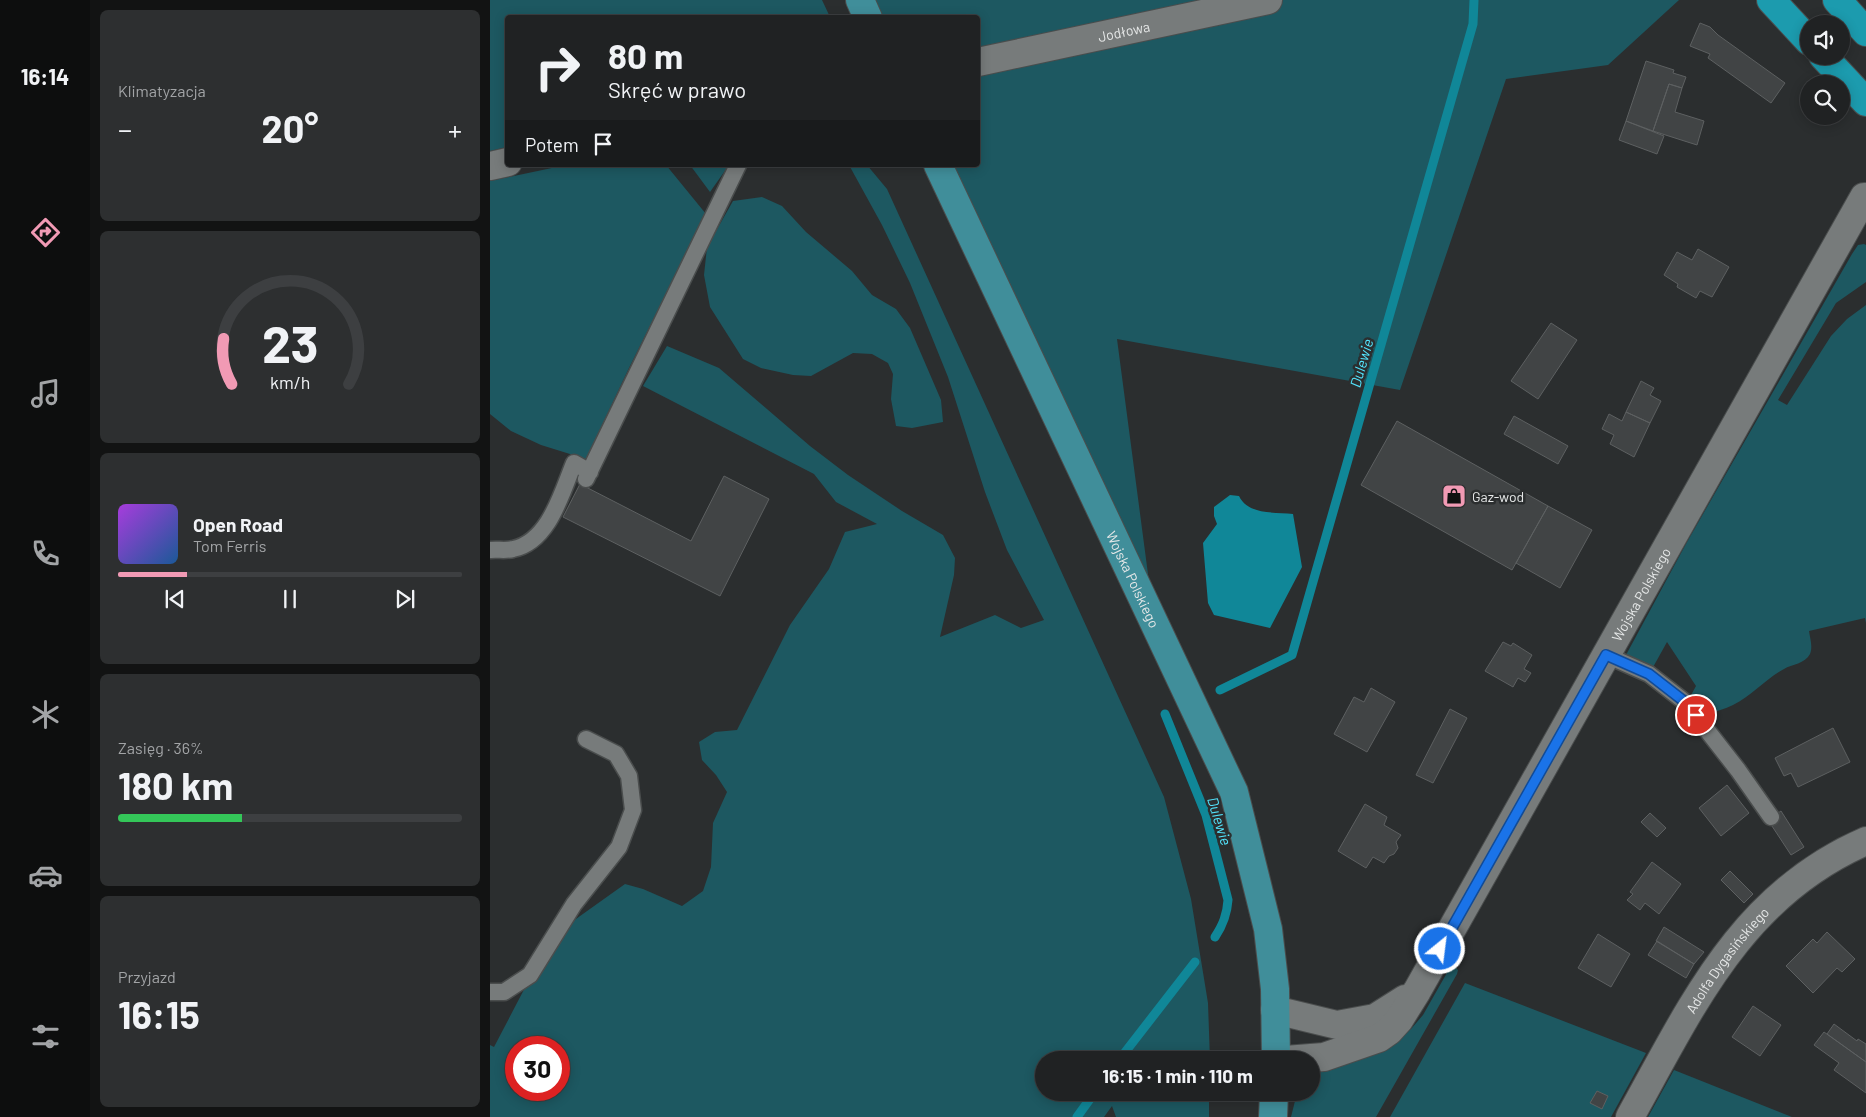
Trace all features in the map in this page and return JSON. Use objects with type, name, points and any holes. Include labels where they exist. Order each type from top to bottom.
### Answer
[{"type":"highway","points":[[1771,0],[1800,31]]},
{"type":"highway","points":[[1837,0],[1866,32]]},
{"type":"highway","points":[[1831,65],[1866,102]]},
{"type":"main road","points":[[860,0],[867,15]]},
{"type":"main road","name":"Wojska Polskiego","points":[[939,167],[1234,792],[1268,929],[1275,989],[1276,1051]]},
{"type":"main road","points":[[1272,1117],[1273,1101]]},
{"type":"street","name":"Jodłowa","points":[[980,62],[1268,0]]},
{"type":"street","points":[[490,166],[505,163]]},
{"type":"street","name":"Wojska Polskiego","points":[[1320,1057],[1379,1038],[1399,1020],[1864,197]]},
{"type":"street","name":"Adolfa Dygasińskiego","points":[[1630,1117],[1701,991],[1737,940],[1758,916],[1787,890],[1821,866],[1866,841]]},
{"type":"street","name":"Wojska Polskiego","points":[[1275,1010],[1337,1025],[1375,1018],[1417,991]]},
{"type":"lane","points":[[490,550],[514,549],[531,541],[547,525],[574,464],[588,476],[737,167]]},
{"type":"lane","points":[[1606,655],[1649,674],[1685,702],[1772,817]]},
{"type":"lane","points":[[490,992],[504,992],[530,975],[574,904],[619,847],[633,810],[629,776],[616,754],[586,739]]},
{"type":"shaded area","points":[[490,0],[822,0],[829,15],[505,15],[505,147],[490,151]]},
{"type":"shaded area","points":[[867,0],[1679,0],[1608,65],[1506,79],[1400,390],[1117,339],[1153,612],[944,167],[980,167],[980,15],[873,15]]},
{"type":"shaded area","points":[[556,167],[668,167],[706,214],[586,459],[541,445],[511,431],[490,414],[490,181]]},
{"type":"shaded area","points":[[691,167],[728,167],[710,192]]},
{"type":"shaded area","points":[[850,167],[869,167],[887,189],[1164,797],[1191,899],[1208,1003],[1210,1051],[1035,1051],[1035,1101],[1209,1101],[1209,1117],[1116,1117],[1112,1106],[1104,1117],[490,1117],[490,1045],[494,1047],[552,936],[625,884],[643,889],[682,906],[703,891],[711,867],[713,823],[727,792],[716,775],[702,760],[699,742],[715,732],[737,730],[790,625],[829,569],[845,532],[877,524],[836,502],[814,474],[643,386],[667,346],[719,368],[810,446],[848,475],[902,511],[943,535],[955,558],[954,575],[940,637],[995,615],[1021,628],[1044,620],[1007,550],[985,492],[948,377],[910,283],[882,225]]},
{"type":"shaded area","points":[[762,197],[782,206],[806,232],[852,271],[872,295],[896,309],[910,328],[941,400],[943,422],[912,428],[896,426],[891,399],[893,374],[888,363],[872,354],[853,353],[811,376],[793,375],[761,368],[743,359],[710,307],[704,275],[707,247],[733,201]]},
{"type":"shaded area","points":[[1858,245],[1866,245],[1866,282],[1836,303],[1778,400],[1787,405],[1831,336],[1847,319],[1866,305],[1866,623],[1865,618],[1809,631],[1811,651],[1805,660],[1777,673],[1740,701],[1727,708],[1707,714],[1697,708],[1690,697],[1696,686],[1667,642],[1652,669],[1626,655],[1687,542],[1852,254]]},
{"type":"shaded area","points":[[1230,495],[1239,496],[1243,502],[1255,510],[1293,514],[1302,567],[1270,628],[1214,615],[1208,603],[1203,543],[1217,524],[1214,516],[1214,507]]},
{"type":"shaded area","points":[[1452,964],[1458,970],[1457,974],[1376,1117],[1291,1117],[1295,1101],[1320,1101],[1320,1068],[1395,1041],[1411,1029],[1423,1015]]},
{"type":"shaded area","points":[[1465,983],[1646,1053],[1611,1117],[1390,1117]]},
{"type":"shaded area","points":[[1674,1070],[1792,1117],[1648,1117]]},
{"type":"building","points":[[1700,23],[1710,27],[1718,35],[1785,83],[1771,103],[1708,58],[1710,54],[1690,46]]},
{"type":"building","points":[[1646,61],[1674,70],[1673,73],[1686,77],[1682,88],[1669,84],[1653,131],[1626,121]]},
{"type":"building","points":[[1669,84],[1682,88],[1675,112],[1704,121],[1697,145],[1653,131]]},
{"type":"building","points":[[1626,121],[1664,136],[1657,154],[1619,140]]},
{"type":"building","points":[[1698,249],[1729,267],[1712,297],[1700,291],[1696,298],[1677,287],[1678,284],[1664,275],[1677,252],[1692,260]]},
{"type":"building","points":[[1551,323],[1577,340],[1538,399],[1511,381]]},
{"type":"building","points":[[1641,381],[1654,388],[1650,395],[1661,401],[1650,423],[1626,412]]},
{"type":"building","points":[[1626,412],[1650,423],[1634,457],[1610,444],[1614,435],[1602,429],[1609,414],[1622,421]]},
{"type":"building","points":[[1514,416],[1568,446],[1558,464],[1504,434]]},
{"type":"building","name":"Gaz-wod","points":[[1397,421],[1548,506],[1512,570],[1361,485]]},
{"type":"building","points":[[724,476],[769,499],[720,596],[563,517],[580,484],[691,541]]},
{"type":"building","points":[[1548,506],[1592,530],[1560,588],[1516,563]]},
{"type":"building","points":[[1503,642],[1511,646],[1513,643],[1532,655],[1524,669],[1531,673],[1525,682],[1518,678],[1513,687],[1485,671]]},
{"type":"building","points":[[1371,688],[1395,702],[1367,752],[1334,734],[1354,697],[1364,702]]},
{"type":"building","points":[[1450,709],[1467,718],[1433,783],[1416,775]]},
{"type":"building","points":[[1833,728],[1850,762],[1798,787],[1791,773],[1784,776],[1775,758]]},
{"type":"building","points":[[1727,785],[1749,813],[1721,836],[1699,808]]},
{"type":"building","points":[[1365,804],[1387,817],[1384,825],[1401,835],[1396,842],[1398,848],[1394,854],[1389,856],[1384,863],[1373,857],[1366,868],[1338,851]]},
{"type":"building","points":[[1781,811],[1804,847],[1791,855],[1768,820]]},
{"type":"building","points":[[1650,813],[1666,828],[1657,837],[1641,822]]},
{"type":"building","points":[[1652,862],[1681,884],[1659,914],[1645,903],[1640,910],[1627,900],[1633,894],[1630,892]]},
{"type":"building","points":[[1730,871],[1753,894],[1744,903],[1721,880]]},
{"type":"building","points":[[1664,927],[1704,952],[1694,964],[1656,941]]},
{"type":"building","points":[[1827,932],[1855,959],[1842,972],[1837,968],[1813,993],[1786,966],[1813,939],[1817,943]]},
{"type":"building","points":[[1598,934],[1630,954],[1611,987],[1578,968]]},
{"type":"building","points":[[1657,941],[1694,964],[1686,978],[1648,955]]},
{"type":"building","points":[[1753,1006],[1781,1025],[1760,1056],[1732,1037]]},
{"type":"building","points":[[1834,1024],[1857,1041],[1858,1039],[1866,1044],[1866,1062],[1827,1034]]},
{"type":"building","points":[[1824,1032],[1866,1062],[1866,1093],[1834,1070],[1839,1063],[1814,1045]]},
{"type":"building","points":[[1597,1091],[1608,1096],[1602,1109],[1590,1103]]},
{"type":"waterway","name":"Dulewie","points":[[1220,690],[1292,655],[1473,24],[1474,0]]},
{"type":"waterway","name":"Dulewie","points":[[1165,714],[1206,815],[1228,900],[1224,920],[1215,937]]},
{"type":"waterway","name":"Dulewie","points":[[1126,1051],[1195,962]]},
{"type":"waterway","name":"Dulewie","points":[[1077,1117],[1089,1101]]},
{"type":"place","name":"Gaz-wod","points":[[1454,496]]},
{"type":"route","points":[[1440,949],[1606,655],[1649,674],[1685,702],[1696,715]]}]
